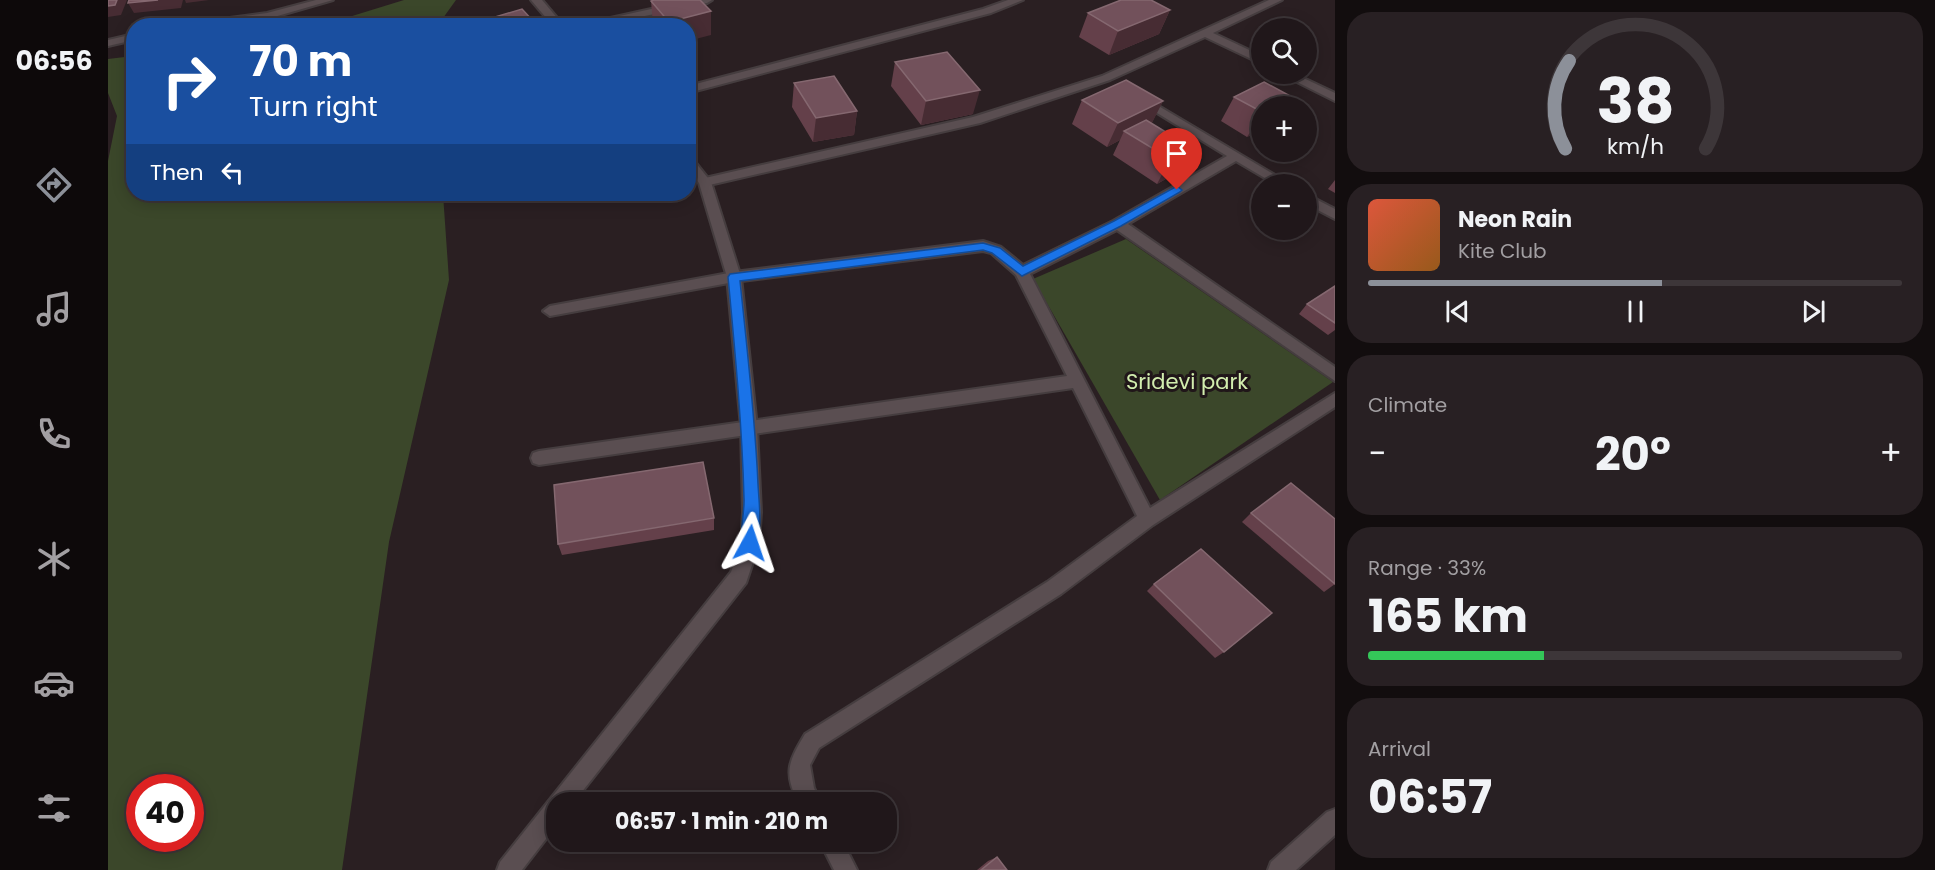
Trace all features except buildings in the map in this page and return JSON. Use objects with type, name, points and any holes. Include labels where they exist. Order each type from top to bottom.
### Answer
[{"type":"street","points":[[252,18],[328,0]]},
{"type":"street","points":[[536,0],[552,18]]},
{"type":"street","points":[[618,18],[707,0]]},
{"type":"street","points":[[696,88],[987,11],[1018,0]]},
{"type":"street","points":[[705,182],[976,120],[1116,84],[1205,33],[1277,0]]},
{"type":"street","points":[[1205,33],[1251,56]]},
{"type":"street","points":[[108,43],[126,39]]},
{"type":"street","points":[[1116,84],[1267,174]]},
{"type":"street","points":[[1307,84],[1335,98]]},
{"type":"street","points":[[1022,272],[1118,224],[1236,156]]},
{"type":"street","points":[[569,792],[739,577],[750,543],[752,512],[749,428],[734,277],[705,182],[696,171]]},
{"type":"street","points":[[1317,204],[1335,215]]},
{"type":"street","points":[[1118,224],[1335,375]]},
{"type":"street","points":[[550,311],[734,277],[983,246],[996,250],[1022,272],[1147,519]]},
{"type":"street","points":[[539,458],[1077,381]]},
{"type":"street","points":[[805,792],[799,764],[812,741],[1054,588],[1147,519],[1335,399]]},
{"type":"street","points":[[1279,870],[1335,820]]},
{"type":"street","points":[[508,870],[546,821]]},
{"type":"street","points":[[836,852],[846,870]]},
{"type":"green space","points":[[404,0],[456,0],[443,18],[346,18]]},
{"type":"green space","points":[[126,57],[126,201],[443,201],[449,280],[389,542],[342,870],[108,870],[108,161],[117,116],[108,93],[108,59]]},
{"type":"green space","name":"Sridevi park","points":[[1126,239],[1333,382],[1160,500],[1033,279]]},
{"type":"route","points":[[750,543],[752,512],[749,428],[734,277],[983,246],[996,250],[1022,272],[1118,224],[1177,190]]}]
